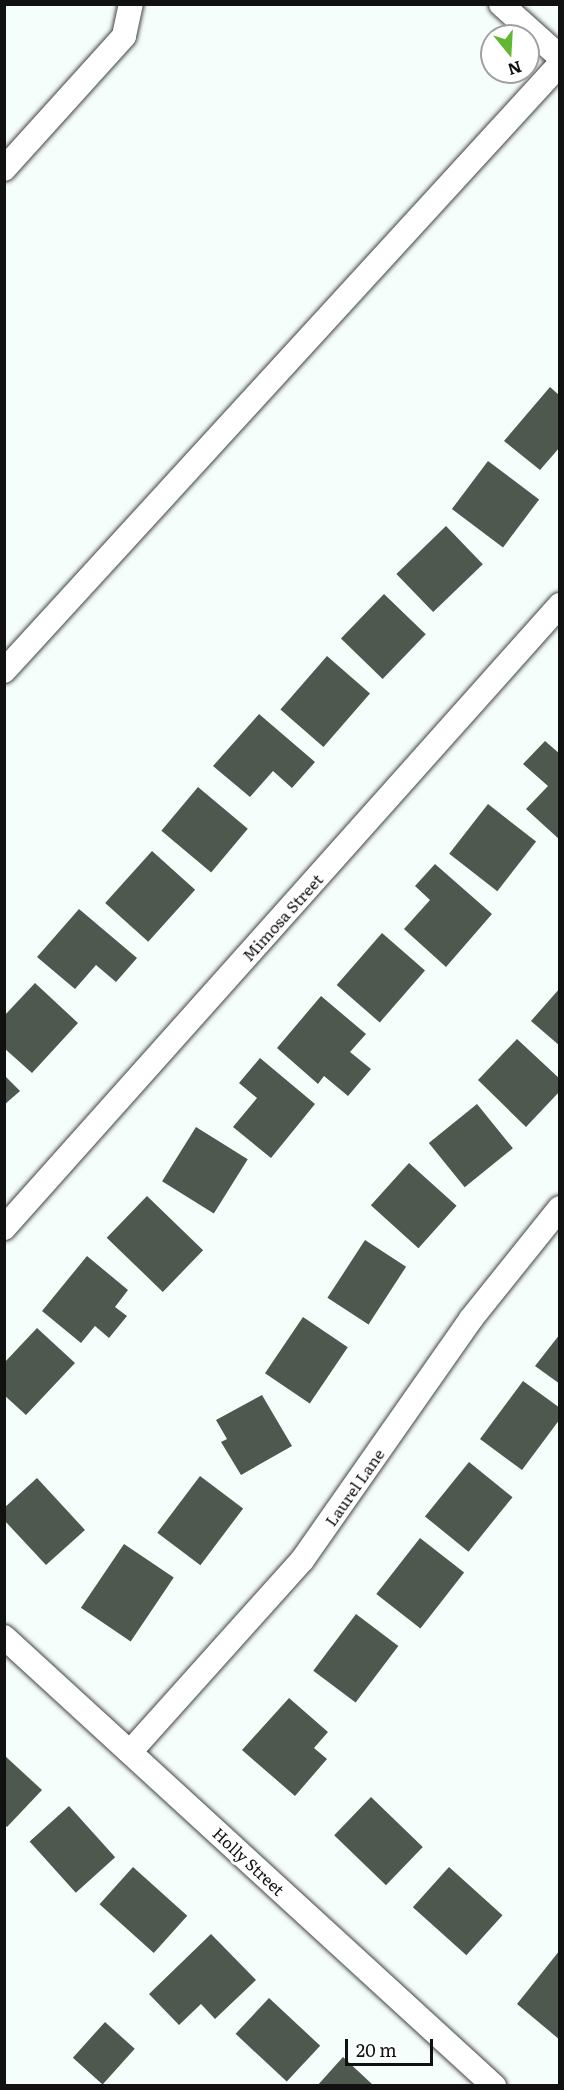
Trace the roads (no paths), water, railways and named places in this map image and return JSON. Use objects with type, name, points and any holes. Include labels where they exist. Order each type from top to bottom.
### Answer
[{"type":"street","points":[[4,169],[124,36],[131,4]]},
{"type":"street","points":[[501,4],[560,57]]},
{"type":"street","points":[[4,671],[560,64]]},
{"type":"street","name":"Mimosa Street","points":[[4,1228],[560,605]]},
{"type":"street","name":"Laurel Lane","points":[[130,1752],[303,1559],[471,1319],[560,1208]]},
{"type":"street","name":"Holly Street","points":[[4,1637],[494,2085]]}]
